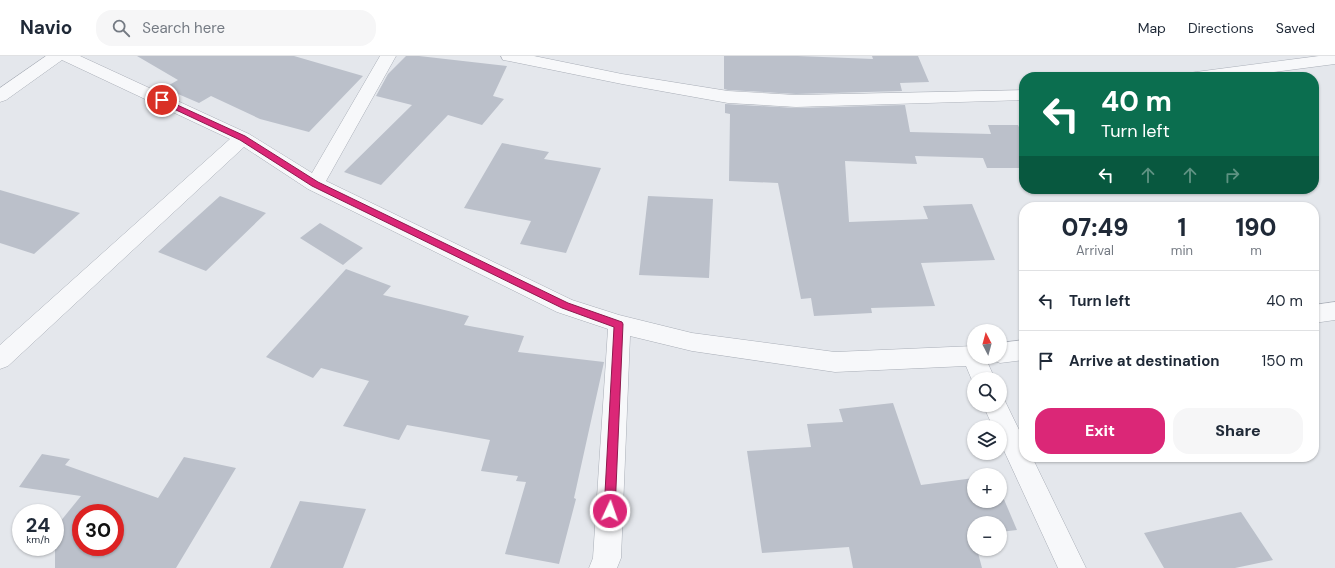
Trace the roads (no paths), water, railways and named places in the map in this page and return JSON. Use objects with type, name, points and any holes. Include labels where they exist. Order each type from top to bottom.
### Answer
[{"type":"street","points":[[0,96],[57,56]]},
{"type":"street","points":[[67,56],[243,138],[315,184],[565,306],[618,324],[692,342],[835,362],[967,357]]},
{"type":"street","points":[[315,184],[388,56]]},
{"type":"street","points":[[509,56],[622,79],[728,97],[796,101],[1019,95]]},
{"type":"street","points":[[1235,72],[1335,59]]},
{"type":"street","points":[[0,359],[243,138]]},
{"type":"street","points":[[1319,313],[1335,311]]},
{"type":"street","points":[[603,568],[608,558],[618,324]]},
{"type":"street","points":[[1007,352],[1019,351]]},
{"type":"street","points":[[998,412],[1019,456]]},
{"type":"street","points":[[1022,462],[1072,568]]}]
